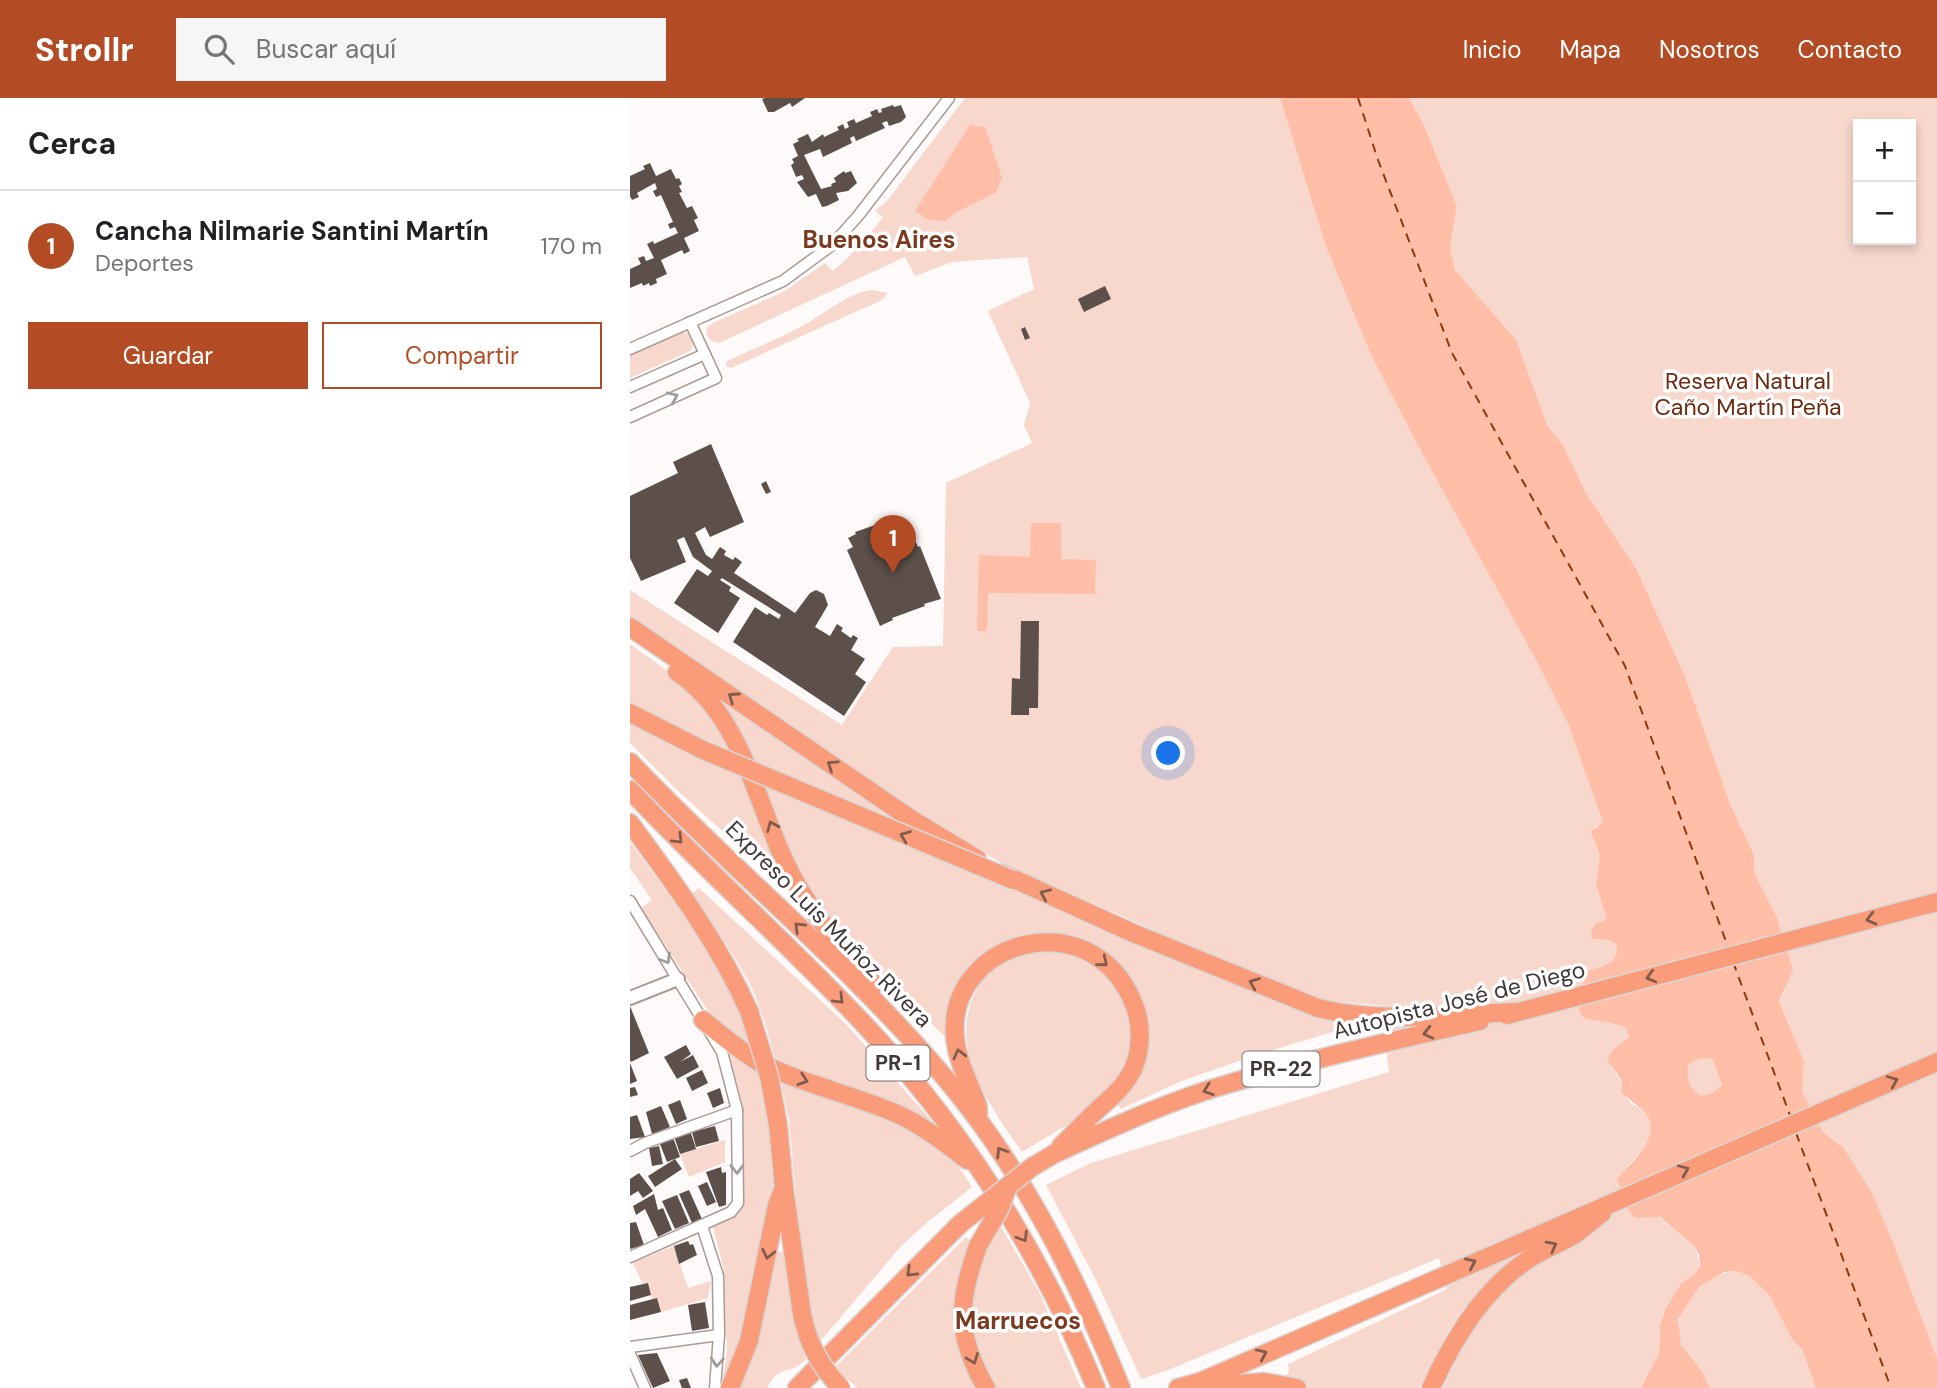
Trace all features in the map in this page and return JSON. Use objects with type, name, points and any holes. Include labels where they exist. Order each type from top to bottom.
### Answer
[{"type":"highway","points":[[630,627],[911,819],[1013,880]]},
{"type":"highway","points":[[630,639],[683,676],[718,710],[731,731],[796,882],[847,954],[898,1012],[917,1044]]},
{"type":"highway","points":[[630,713],[703,750],[1133,933],[1318,1008],[1382,1016],[1523,1011]]},
{"type":"highway","name":"Expreso Luis Muñoz Rivera","points":[[630,762],[917,1044],[977,1118],[1029,1198],[1073,1277],[1121,1388]]},
{"type":"highway","name":"Expreso Luis Muñoz Rivera","points":[[630,790],[863,1023],[930,1101],[983,1173],[1033,1253],[1072,1329],[1096,1388]]},
{"type":"highway","points":[[630,823],[713,941],[731,970],[749,1010],[769,1076],[778,1125],[802,1314],[811,1347],[841,1388]]},
{"type":"highway","name":"Autopista José de Diego","points":[[797,1388],[960,1224],[1054,1154],[1139,1116],[1219,1086],[1302,1063],[1523,1011],[1937,902]]},
{"type":"highway","points":[[977,1118],[978,1107],[961,1065],[955,1037],[961,996],[976,974],[999,956],[1040,941],[1081,947],[1108,965],[1124,983],[1136,1009],[1140,1035],[1136,1062],[1127,1080],[1054,1154]]},
{"type":"highway","points":[[703,1020],[736,1047],[760,1062],[898,1114],[939,1139],[983,1173]]},
{"type":"highway","points":[[1178,1388],[1200,1382],[1937,1062]]},
{"type":"highway","points":[[986,1388],[972,1360],[962,1325],[962,1302],[965,1282],[978,1246],[999,1210],[1008,1186]]},
{"type":"highway","points":[[730,1388],[749,1340],[777,1205],[784,1188]]},
{"type":"highway","points":[[1431,1388],[1447,1352],[1494,1288],[1527,1260],[1575,1234],[1621,1197]]},
{"type":"highway","points":[[1200,1382],[1229,1385],[1264,1382],[1297,1388]]},
{"type":"street","points":[[630,349],[783,281],[832,245],[858,216],[949,98]]},
{"type":"street","points":[[630,416],[716,378],[690,321]]},
{"type":"street","points":[[630,387],[705,354]]},
{"type":"street","points":[[630,901],[723,1052],[737,1110],[738,1203],[731,1212],[630,1257]]},
{"type":"street","points":[[630,998],[678,979]]},
{"type":"street","points":[[630,1151],[645,1143],[737,1110]]},
{"type":"street","points":[[702,1226],[718,1276],[719,1335],[715,1388]]},
{"type":"street","points":[[630,1347],[719,1335]]},
{"type":"street","points":[[630,1354],[645,1388]]},
{"type":"green space","points":[[965,98],[1280,98],[1325,244],[1370,353],[1568,724],[1604,823],[1590,830],[1600,855],[1596,884],[1608,919],[1595,924],[1591,931],[1593,939],[1609,940],[1616,944],[1616,951],[1615,957],[1608,964],[1584,971],[1579,1012],[1585,1019],[1626,1028],[1629,1037],[1622,1043],[1610,1067],[1618,1077],[1628,1100],[1646,1114],[1651,1128],[1647,1142],[1628,1166],[1649,1216],[1659,1217],[1695,1247],[1700,1266],[1694,1275],[1681,1283],[1666,1308],[1660,1325],[1659,1353],[1641,1388],[1443,1388],[1462,1347],[1455,1322],[1419,1388],[1280,1388],[1289,1371],[1288,1364],[1447,1289],[1439,1258],[1141,1379],[1096,1280],[1046,1185],[1091,1163],[1389,1072],[1387,1056],[1392,1006],[1326,1001],[1167,936],[998,861],[928,820],[630,621],[630,590],[842,725],[893,647],[943,646],[946,483],[1032,443],[1024,425],[1030,403],[988,311],[1034,289],[1027,257],[952,262],[915,276],[905,257],[719,343],[707,336],[706,329],[713,323],[783,292],[825,263],[833,271],[840,265],[860,246],[883,217],[875,211],[887,201]]},
{"type":"green space","name":"Reserva Natural Caño Martín Peña","points":[[1409,98],[1937,98],[1937,1358],[1896,1250],[1843,1147],[1823,1132],[1802,1091],[1804,1061],[1779,1001],[1785,989],[1754,873],[1754,855],[1731,806],[1685,676],[1637,570],[1586,493],[1563,445],[1547,425],[1533,391],[1455,270],[1450,246],[1457,206],[1424,125]]},
{"type":"green space","points":[[872,290],[888,293],[882,300],[731,368],[726,366],[729,360],[795,330],[845,299]]},
{"type":"green space","points":[[681,332],[689,333],[693,338],[692,350],[630,378],[630,355]]},
{"type":"green space","points":[[630,644],[700,697],[734,752],[644,713],[630,704]]},
{"type":"green space","points":[[700,679],[891,817],[755,763],[742,735]]},
{"type":"green space","points":[[630,719],[746,777],[787,889],[678,791],[630,743]]},
{"type":"green space","points":[[761,784],[1341,1026],[1342,1029],[1179,1082],[1121,1109],[1116,1102],[1085,1114],[1022,1152],[983,1091],[968,1048],[966,1025],[971,1002],[983,979],[970,968],[953,1002],[947,1039],[823,915],[807,895]]},
{"type":"green space","points":[[630,842],[684,916],[716,966],[730,992],[752,1049],[706,1008],[641,908],[652,900],[630,868]]},
{"type":"green space","points":[[699,888],[846,1024],[931,1120],[928,1123],[776,1062],[749,982],[692,894]]},
{"type":"green space","points":[[729,1052],[756,1066],[769,1121],[775,1170],[748,1325],[725,1388],[720,1388],[727,1342],[724,1328],[723,1266],[713,1227],[734,1217],[743,1207],[741,1099]]},
{"type":"green space","points":[[1709,1057],[1713,1059],[1722,1085],[1714,1092],[1701,1096],[1689,1082],[1689,1064]]},
{"type":"green space","points":[[780,1078],[887,1116],[950,1154],[972,1187],[901,1246],[818,1344],[805,1296],[789,1120]]},
{"type":"green space","points":[[725,1140],[725,1162],[689,1177],[680,1154]]},
{"type":"green space","points":[[1000,1225],[1039,1292],[1081,1388],[994,1388],[977,1345],[971,1306],[978,1267]]},
{"type":"green space","points":[[966,1237],[972,1242],[962,1269],[977,1388],[858,1388],[834,1368]]},
{"type":"green space","points":[[674,1246],[688,1288],[711,1281],[708,1298],[661,1312],[657,1298],[652,1299],[648,1283],[643,1284],[633,1263]]},
{"type":"green space","points":[[787,1251],[797,1335],[806,1359],[776,1375],[767,1388],[736,1388],[773,1252]]},
{"type":"green space","points":[[1735,1271],[1748,1275],[1769,1295],[1793,1341],[1802,1349],[1816,1388],[1710,1388],[1700,1368],[1681,1345],[1678,1329],[1680,1317],[1685,1305],[1701,1286]]},
{"type":"shaded area","points":[[1280,98],[1409,98],[1424,125],[1457,206],[1450,246],[1455,270],[1516,340],[1547,425],[1563,445],[1586,493],[1637,570],[1685,676],[1731,806],[1754,855],[1754,873],[1777,918],[1793,970],[1779,1001],[1804,1061],[1802,1091],[1823,1132],[1843,1147],[1872,1193],[1937,1358],[1937,1388],[1816,1388],[1802,1349],[1793,1341],[1769,1295],[1748,1275],[1735,1271],[1724,1272],[1699,1287],[1678,1319],[1681,1345],[1702,1371],[1710,1388],[1641,1388],[1659,1353],[1660,1325],[1666,1308],[1681,1283],[1694,1275],[1700,1266],[1695,1247],[1660,1217],[1635,1218],[1630,1212],[1617,1180],[1643,1149],[1648,1140],[1650,1122],[1646,1114],[1621,1092],[1620,1078],[1607,1061],[1612,1051],[1629,1037],[1626,1028],[1585,1019],[1579,1012],[1584,971],[1608,964],[1615,957],[1616,951],[1616,944],[1609,940],[1592,939],[1591,931],[1595,924],[1607,919],[1596,884],[1600,855],[1590,830],[1603,822],[1568,724],[1370,353],[1325,244]],"holes":[[[1699,1059],[1713,1060],[1722,1085],[1714,1092],[1701,1096],[1689,1082],[1689,1064]]]},
{"type":"shaded area","points":[[970,125],[985,127],[1002,178],[995,193],[945,221],[929,220],[915,211]]},
{"type":"shaded area","points":[[1031,523],[1061,523],[1061,559],[1096,560],[1095,594],[988,593],[987,631],[977,631],[979,555],[1030,557]]},
{"type":"building","points":[[805,98],[792,107],[790,103],[774,112],[768,112],[762,99]]},
{"type":"building","points":[[901,105],[906,117],[901,122],[889,126],[887,121],[882,123],[885,128],[856,141],[854,136],[850,138],[852,143],[823,157],[820,149],[804,155],[821,189],[832,186],[831,184],[836,182],[834,178],[844,171],[851,171],[857,183],[848,191],[836,193],[839,200],[827,206],[822,207],[816,194],[808,197],[797,182],[804,179],[802,175],[796,177],[791,165],[794,163],[792,159],[798,156],[793,144],[799,141],[797,139],[808,134],[812,142],[823,134],[824,137],[839,130],[837,127],[843,124],[845,129],[849,127],[847,122],[854,119],[856,123],[872,116],[870,112],[877,109],[879,113],[882,112],[881,109]]},
{"type":"building","points":[[650,163],[656,176],[671,169],[676,179],[679,178],[682,192],[679,193],[687,208],[692,206],[698,218],[694,220],[699,231],[684,238],[690,251],[684,254],[682,250],[661,260],[667,274],[656,279],[657,283],[643,286],[642,283],[630,288],[630,269],[641,264],[638,258],[644,256],[646,261],[654,258],[647,244],[653,241],[654,244],[678,233],[675,227],[670,229],[668,224],[673,222],[661,195],[656,197],[653,191],[657,189],[655,183],[637,193],[639,197],[632,200],[630,196],[630,176],[645,169],[643,166]]},
{"type":"building","points":[[1105,286],[1111,299],[1084,312],[1078,299]]},
{"type":"building","points":[[1025,327],[1030,338],[1025,340],[1021,329]]},
{"type":"building","points":[[711,444],[744,522],[710,537],[705,527],[695,533],[706,555],[712,559],[720,547],[726,551],[724,555],[733,560],[735,557],[742,562],[734,573],[795,613],[810,593],[816,590],[824,594],[828,605],[815,627],[830,636],[837,624],[843,628],[841,631],[851,638],[853,635],[858,638],[851,650],[865,659],[855,674],[866,682],[844,716],[733,642],[755,607],[779,619],[781,615],[722,578],[720,580],[731,587],[729,591],[740,598],[718,633],[674,603],[697,569],[708,576],[712,571],[693,557],[684,537],[677,540],[686,562],[641,581],[630,558],[630,496],[678,473],[673,462]]},
{"type":"building","points":[[766,481],[771,492],[766,494],[761,484]]},
{"type":"building","points":[[881,523],[885,533],[896,528],[898,534],[910,529],[918,547],[920,546],[941,599],[892,618],[893,620],[880,626],[847,550],[853,547],[848,538],[856,534],[855,532]]},
{"type":"building","points":[[1021,621],[1039,621],[1038,708],[1029,708],[1029,715],[1011,715],[1012,678],[1020,679]]},
{"type":"building","points":[[630,1006],[649,1053],[631,1062],[630,1060]]},
{"type":"building","points":[[686,1045],[691,1054],[680,1062],[693,1055],[699,1067],[677,1079],[664,1057]]},
{"type":"building","points":[[630,1063],[637,1081],[630,1084]]},
{"type":"building","points":[[702,1070],[708,1083],[692,1091],[686,1078]]},
{"type":"building","points":[[635,1087],[638,1095],[630,1097],[630,1088]]},
{"type":"building","points":[[720,1088],[724,1103],[713,1108],[707,1093]]},
{"type":"building","points":[[680,1100],[687,1119],[676,1124],[668,1105]]},
{"type":"building","points":[[661,1106],[670,1127],[652,1134],[646,1112]]},
{"type":"building","points":[[637,1115],[645,1137],[630,1139],[630,1117]]},
{"type":"building","points":[[715,1126],[719,1141],[696,1147],[692,1132]]},
{"type":"building","points":[[690,1130],[696,1149],[680,1154],[674,1136]]},
{"type":"building","points":[[674,1140],[680,1157],[667,1162],[660,1144]]},
{"type":"building","points":[[659,1146],[663,1164],[652,1166],[649,1148]]},
{"type":"building","points":[[675,1159],[682,1169],[655,1187],[648,1176]]},
{"type":"building","points":[[721,1167],[722,1173],[726,1172],[726,1205],[719,1207],[706,1172]]},
{"type":"building","points":[[639,1173],[653,1191],[643,1198],[638,1191],[630,1196],[630,1179]]},
{"type":"building","points":[[707,1182],[716,1202],[707,1206],[698,1186]]},
{"type":"building","points":[[689,1190],[702,1219],[692,1223],[679,1194]]},
{"type":"building","points":[[654,1194],[658,1210],[663,1208],[672,1230],[658,1237],[645,1209],[636,1215],[633,1206]]},
{"type":"building","points":[[677,1195],[689,1223],[675,1229],[662,1201]]},
{"type":"building","points":[[636,1222],[644,1245],[630,1249],[630,1223]]},
{"type":"building","points":[[688,1241],[690,1245],[693,1244],[697,1255],[679,1264],[674,1246]]},
{"type":"building","points":[[648,1283],[651,1295],[630,1301],[630,1287]]},
{"type":"building","points":[[657,1298],[661,1312],[630,1320],[630,1305]]},
{"type":"building","points":[[705,1302],[709,1328],[692,1331],[688,1305]]},
{"type":"building","points":[[657,1353],[670,1381],[653,1388],[638,1355]]},
{"type":"building","points":[[687,1378],[691,1388],[682,1388],[679,1380]]},
{"type":"ferry route","points":[[1358,98],[1378,160],[1452,353],[1625,666],[1728,947]]},
{"type":"ferry route","points":[[1733,962],[1791,1118]]},
{"type":"ferry route","points":[[1796,1133],[1891,1388]]},
{"type":"place","name":"Cancha Nilmarie Santini Martín","points":[[893,573]]},
{"type":"district","name":"Buenos Aires","points":[[879,239]]},
{"type":"district","name":"Marruecos","points":[[1018,1320]]}]
